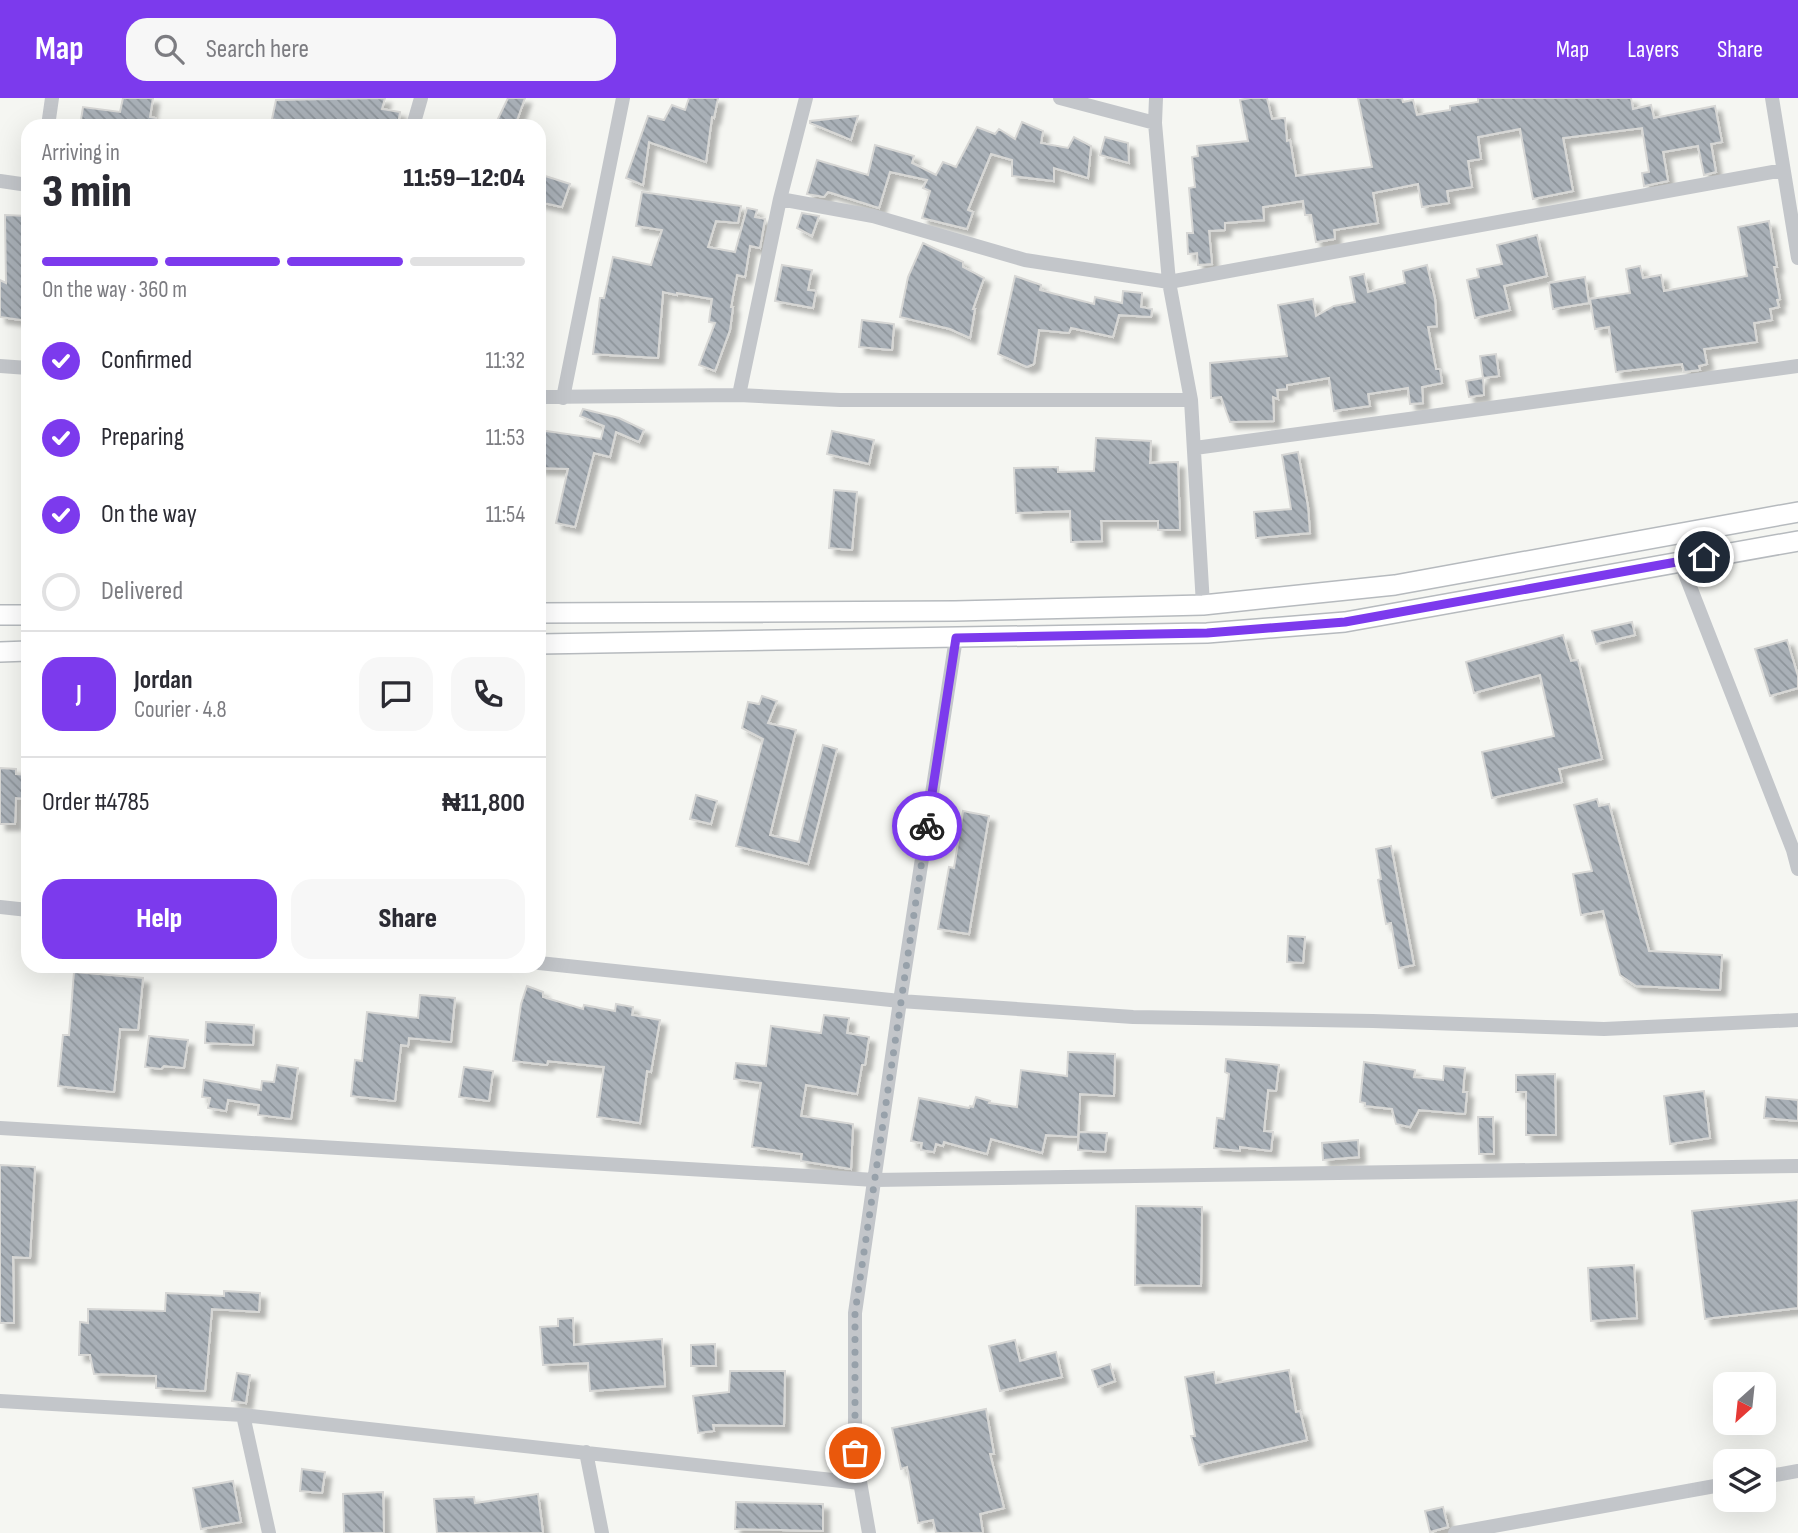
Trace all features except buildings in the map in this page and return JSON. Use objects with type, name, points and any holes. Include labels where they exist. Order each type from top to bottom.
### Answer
[{"type":"main road","points":[[546,613],[993,610],[1203,605],[1395,585],[1798,512]]},
{"type":"main road","points":[[546,644],[1207,633],[1345,622],[1798,541]]},
{"type":"main road","points":[[993,610],[998,637]]},
{"type":"main road","points":[[0,615],[21,615]]},
{"type":"main road","points":[[0,652],[21,651]]},
{"type":"street","points":[[49,119],[52,98]]},
{"type":"street","points":[[415,119],[421,98]]},
{"type":"street","points":[[563,398],[622,98]]},
{"type":"street","points":[[738,395],[780,199],[806,98]]},
{"type":"street","points":[[1060,98],[1155,123]]},
{"type":"street","points":[[1156,98],[1155,123],[1169,282],[1191,400],[1203,605]]},
{"type":"street","points":[[1772,98],[1798,258]]},
{"type":"street","points":[[780,199],[873,216],[1026,260],[1169,282],[1783,170]]},
{"type":"street","points":[[0,181],[21,184]]},
{"type":"street","points":[[0,366],[21,368]]},
{"type":"street","points":[[1195,448],[1798,366]]},
{"type":"street","points":[[546,397],[738,395],[841,400],[1191,400]]},
{"type":"street","points":[[1680,561],[1793,850],[1798,869]]},
{"type":"street","points":[[869,1533],[855,1453],[855,1313],[956,638]]},
{"type":"street","points":[[0,907],[21,909]]},
{"type":"street","points":[[546,964],[900,1001],[1133,1017],[1373,1021],[1604,1029],[1798,1020]]},
{"type":"street","points":[[0,1128],[875,1180],[1798,1166]]},
{"type":"street","points":[[0,1401],[243,1415],[860,1483]]},
{"type":"street","points":[[243,1415],[269,1533]]},
{"type":"street","points":[[586,1452],[602,1533]]},
{"type":"street","points":[[1776,1475],[1798,1471]]},
{"type":"street","points":[[1455,1533],[1713,1486]]},
{"type":"way so far","points":[[855,1453],[855,1313],[927,826]]},
{"type":"route","points":[[927,826],[956,638],[1207,633],[1345,622],[1704,557]]}]
